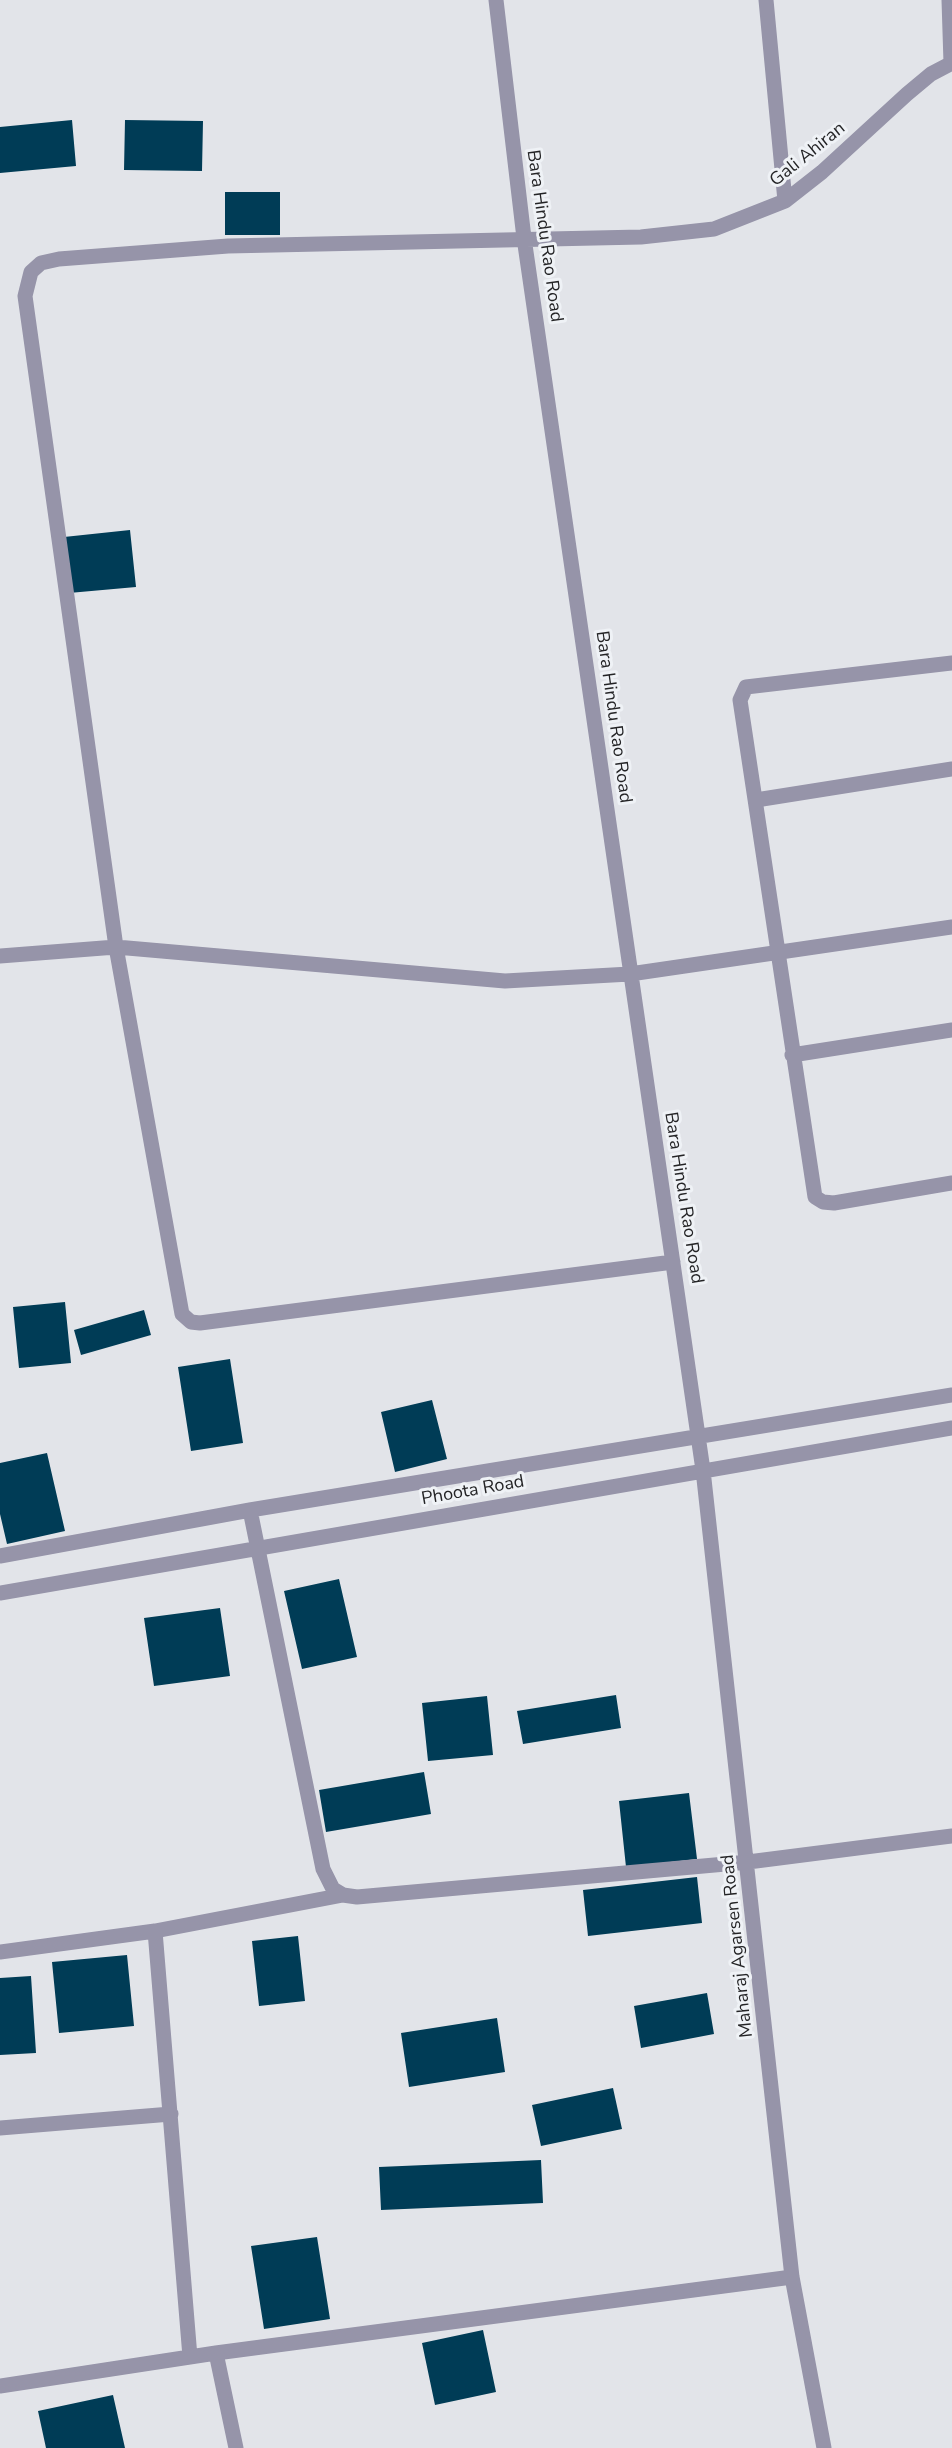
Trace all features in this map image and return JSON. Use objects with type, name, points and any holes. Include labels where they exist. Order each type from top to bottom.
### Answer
[{"type":"street","name":"Bara Hindu Rao Road","points":[[496,0],[524,238],[697,1438]]},
{"type":"street","points":[[766,0],[785,201]]},
{"type":"street","name":"Gali Ahiran","points":[[116,947],[25,296],[31,272],[42,263],[59,259],[228,246],[641,237],[714,229],[785,201],[822,172],[923,81],[952,63],[948,0]]},
{"type":"street","points":[[952,663],[746,687],[740,700],[815,1197],[823,1202],[834,1203],[952,1183]]},
{"type":"street","points":[[756,800],[952,769]]},
{"type":"street","points":[[0,956],[116,947],[505,981],[630,974],[952,927]]},
{"type":"street","points":[[116,947],[181,1309],[191,1322],[200,1323],[389,1301],[485,1284],[673,1262]]},
{"type":"street","points":[[792,1055],[952,1030]]},
{"type":"street","name":"Phoota Road","points":[[0,1556],[250,1510],[952,1395]]},
{"type":"street","name":"Phoota Road","points":[[0,1593],[952,1428]]},
{"type":"street","name":"Maharaj Agarsen Road","points":[[697,1438],[703,1470],[748,1862],[792,2277],[824,2448]]},
{"type":"street","points":[[250,1510],[323,1869],[333,1889],[343,1895]]},
{"type":"street","points":[[0,1952],[155,1931],[343,1895],[357,1897],[748,1862],[952,1836]]},
{"type":"street","points":[[155,1931],[190,2357]]},
{"type":"street","points":[[0,2128],[171,2114]]},
{"type":"street","points":[[0,2386],[216,2353],[792,2277]]},
{"type":"street","points":[[216,2353],[236,2448]]},
{"type":"building","points":[[72,120],[76,166],[0,173],[0,127]]},
{"type":"building","points":[[125,120],[203,121],[202,171],[124,170]]},
{"type":"building","points":[[225,192],[280,192],[280,235],[225,235]]},
{"type":"building","points":[[130,530],[136,587],[69,593],[64,537]]},
{"type":"building","points":[[65,1302],[71,1363],[19,1368],[13,1307]]},
{"type":"building","points":[[144,1310],[151,1335],[81,1355],[74,1330]]},
{"type":"building","points":[[230,1359],[243,1443],[191,1451],[178,1367]]},
{"type":"building","points":[[432,1400],[447,1459],[395,1472],[381,1412]]},
{"type":"building","points":[[47,1453],[65,1531],[7,1544],[0,1514],[0,1463]]},
{"type":"building","points":[[339,1579],[357,1657],[302,1669],[284,1591]]},
{"type":"building","points":[[220,1608],[230,1676],[154,1686],[144,1618]]},
{"type":"building","points":[[616,1695],[621,1728],[523,1744],[517,1711]]},
{"type":"building","points":[[487,1696],[493,1755],[428,1761],[422,1703]]},
{"type":"building","points":[[424,1772],[431,1814],[326,1832],[319,1790]]},
{"type":"building","points":[[689,1793],[697,1859],[626,1867],[619,1801]]},
{"type":"building","points":[[697,1877],[702,1923],[588,1936],[583,1890]]},
{"type":"building","points":[[298,1936],[305,2001],[259,2006],[252,1941]]},
{"type":"building","points":[[127,1955],[134,2026],[59,2033],[52,1962]]},
{"type":"building","points":[[31,1976],[36,2053],[0,2055],[0,1978]]},
{"type":"building","points":[[707,1993],[714,2034],[641,2048],[634,2006]]},
{"type":"building","points":[[497,2018],[505,2072],[409,2087],[401,2033]]},
{"type":"building","points":[[613,2088],[622,2129],[541,2146],[532,2105]]},
{"type":"building","points":[[541,2160],[543,2203],[381,2210],[379,2167]]},
{"type":"building","points":[[317,2237],[330,2319],[264,2329],[251,2246]]},
{"type":"building","points":[[483,2330],[496,2392],[435,2405],[422,2343]]},
{"type":"building","points":[[113,2395],[125,2448],[46,2448],[38,2411]]}]
